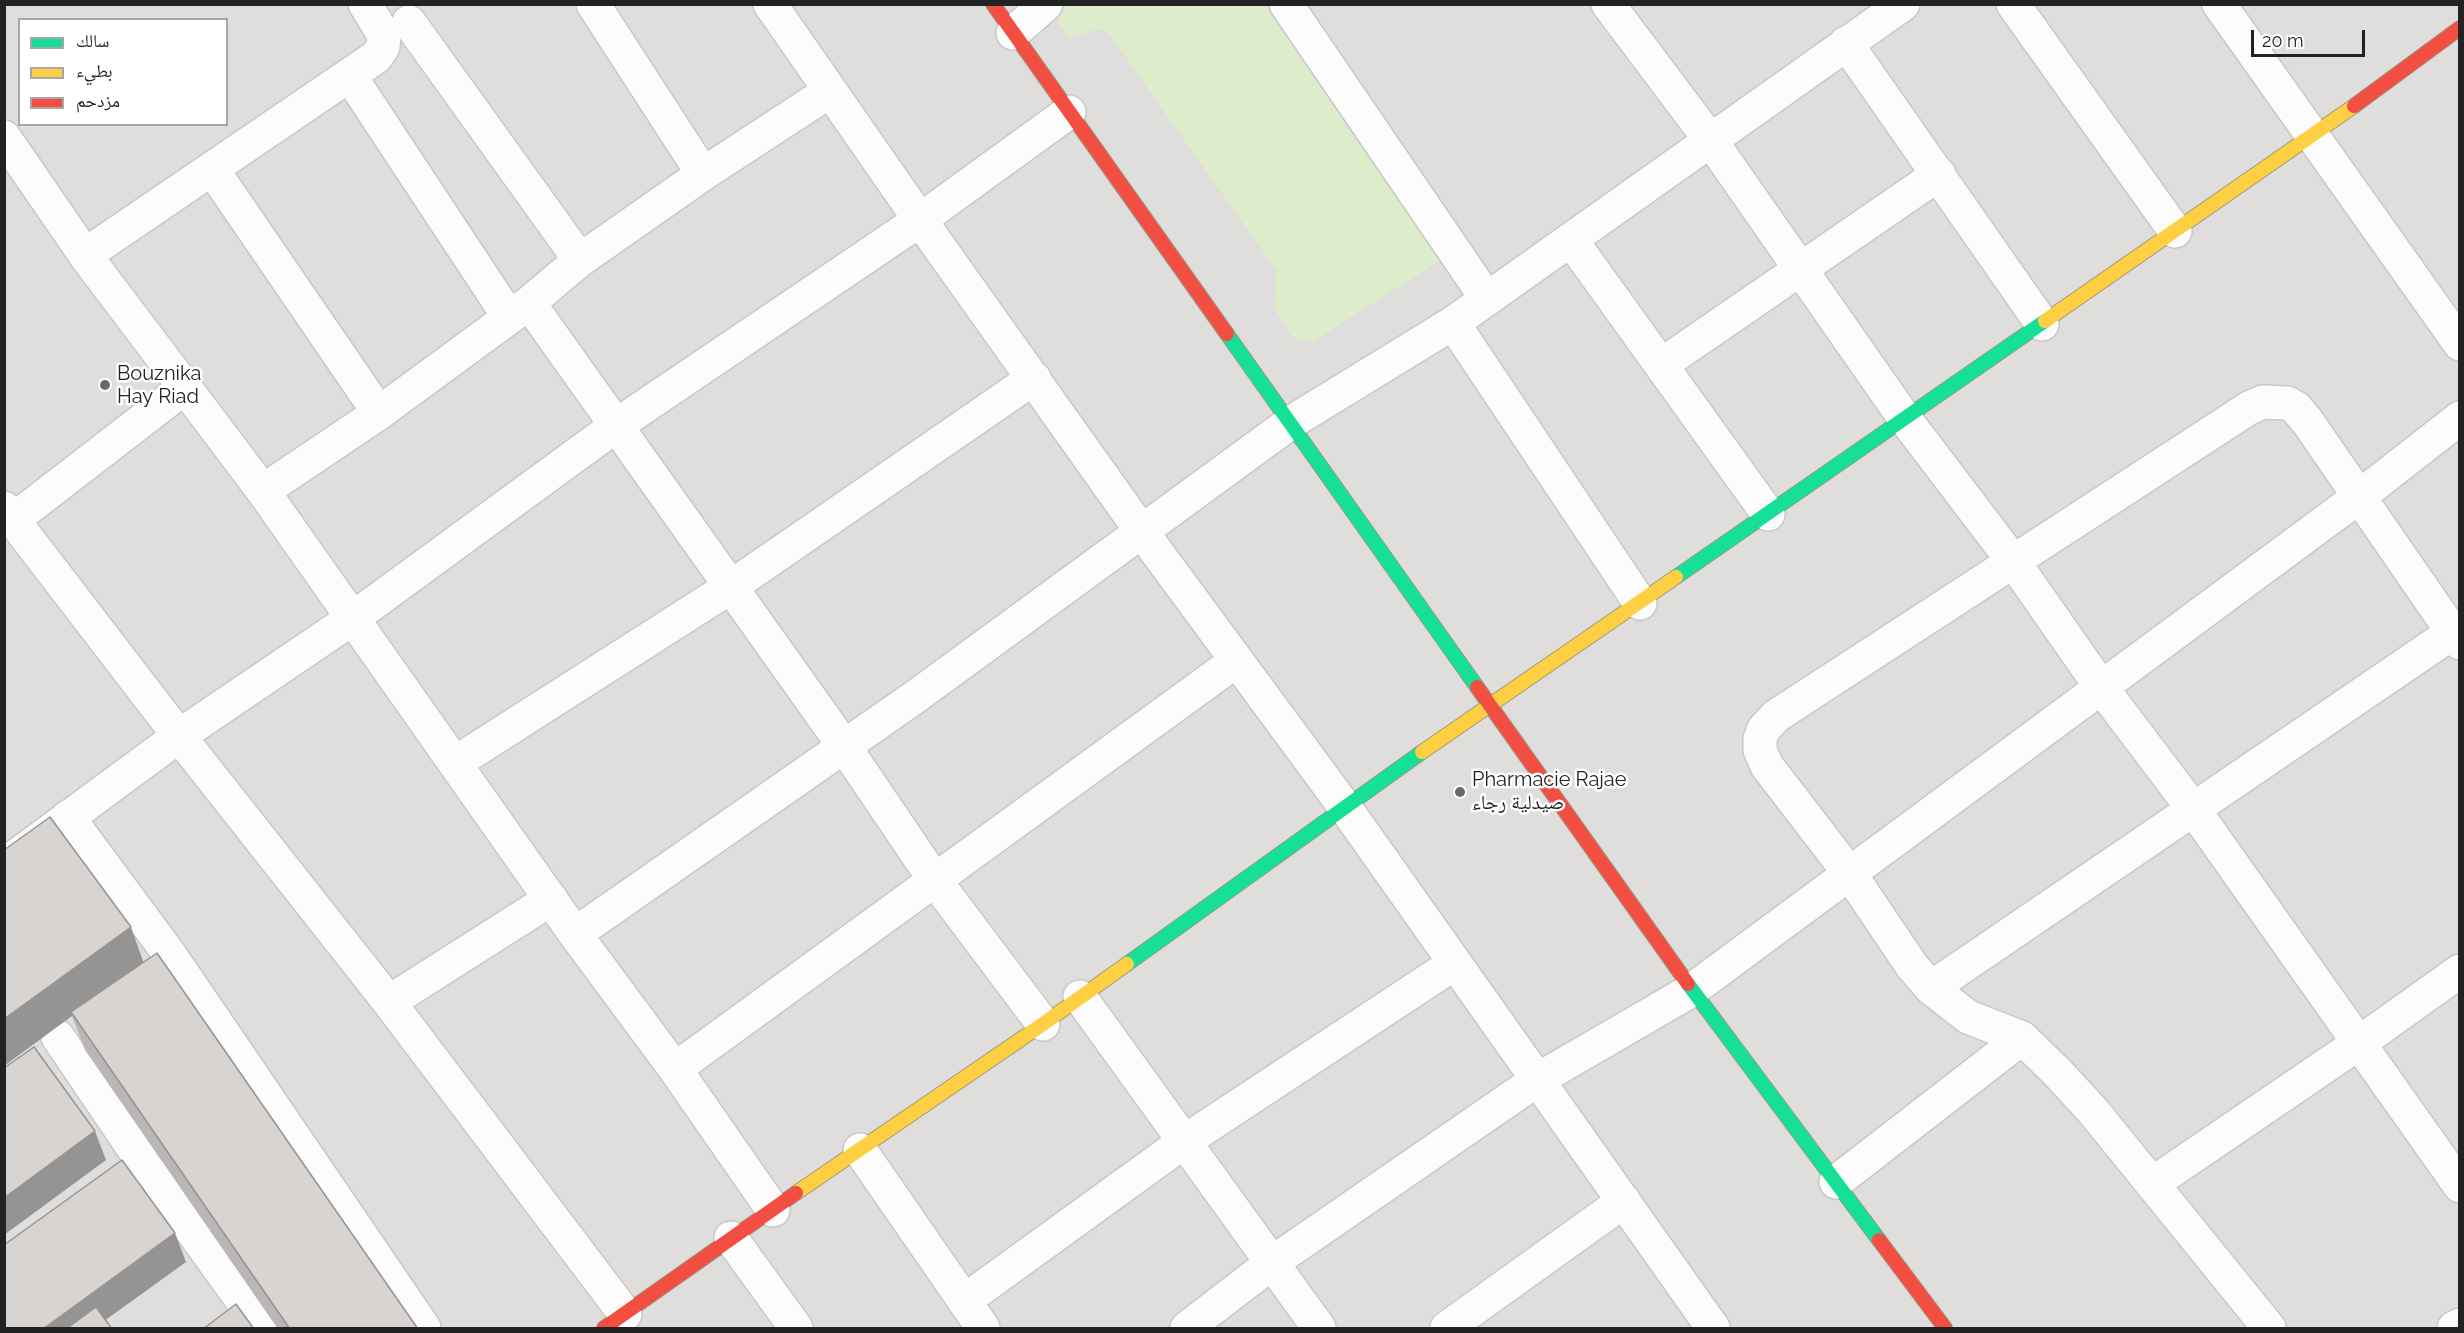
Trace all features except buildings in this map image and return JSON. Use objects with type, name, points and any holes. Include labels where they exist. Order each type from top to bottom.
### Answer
[{"type":"street","points":[[365,4],[379,25],[385,42]]},
{"type":"street","points":[[592,4],[703,174]]},
{"type":"street","points":[[770,4],[1142,532],[1344,806],[1624,1201],[1711,1328]]},
{"type":"street","points":[[993,4],[1489,707],[1692,990],[1836,1182],[1939,1326]]},
{"type":"street","points":[[1012,33],[1046,4]]},
{"type":"street","points":[[1286,4],[1487,299]]},
{"type":"street","points":[[1608,4],[1711,141],[1905,419],[2013,561],[2102,687],[2194,810],[2460,1186]]},
{"type":"street","points":[[575,934],[844,746],[1290,423],[1487,299],[1903,4]]},
{"type":"street","points":[[2013,4],[2175,231]]},
{"type":"street","points":[[2219,4],[2460,344]]},
{"type":"street","points":[[85,255],[350,76],[376,57],[385,42],[420,13],[580,260]]},
{"type":"street","points":[[184,388],[9,514],[179,736],[389,1002],[615,1321],[731,1238],[1044,1024],[1344,806],[2313,136],[2460,28]]},
{"type":"street","points":[[1846,43],[2042,324]]},
{"type":"street","points":[[350,76],[519,310],[617,424],[844,746],[934,879],[1044,1024]]},
{"type":"street","points":[[263,491],[379,413],[519,310],[580,260],[703,174],[830,91]]},
{"type":"street","points":[[4,865],[179,736],[353,618],[617,424],[920,220],[1069,112]]},
{"type":"street","points":[[4,137],[85,255],[263,491],[575,934],[675,1069],[773,1210]]},
{"type":"street","points":[[212,169],[379,413]]},
{"type":"street","points":[[1661,365],[1939,174]]},
{"type":"street","points":[[1571,240],[1768,514]]},
{"type":"street","points":[[1453,322],[1640,603]]},
{"type":"street","points":[[455,763],[732,586],[1034,378]]},
{"type":"street","points":[[1930,988],[2194,810],[2456,638],[2360,496],[2296,408],[2287,403],[2263,402],[2249,408],[1776,716],[1764,729],[1760,739],[1760,750],[1767,766],[1850,874],[1912,966],[1930,988],[1968,1017],[2022,1038],[2093,1111],[2269,1329]]},
{"type":"street","points":[[1187,1329],[1273,1262],[1537,1080],[1692,990],[2360,496],[2460,418]]},
{"type":"street","points":[[675,1069],[1236,661]]},
{"type":"street","points":[[68,817],[170,955],[424,1329]]},
{"type":"street","points":[[389,1002],[551,899]]},
{"type":"street","points":[[142,975],[170,955]]},
{"type":"street","points":[[964,1301],[1185,1141],[1455,963]]},
{"type":"street","points":[[2152,1184],[2460,971]]},
{"type":"street","points":[[1080,997],[1273,1262],[1319,1329]]},
{"type":"street","points":[[31,1057],[86,1016]]},
{"type":"street","points":[[58,1037],[144,1164],[243,1318]]},
{"type":"street","points":[[1836,1182],[2022,1038]]},
{"type":"street","points":[[860,1150],[983,1329]]},
{"type":"street","points":[[116,1183],[144,1164]]},
{"type":"street","points":[[1447,1329],[1624,1201]]},
{"type":"street","points":[[731,1238],[796,1329]]},
{"type":"street","points":[[2454,1329],[2460,1325]]},
{"type":"shaded area","points":[[5,5],[2459,5],[2459,1328],[5,1328]]},
{"type":"green space","points":[[1066,5],[1271,5],[1444,258],[1312,342],[1292,337],[1275,310],[1276,270],[1107,31],[1096,29],[1072,38],[1066,34],[1058,22],[1060,9]]},
{"type":"traffic: fast","points":[[1676,577],[2045,321]]},
{"type":"traffic: fast","points":[[1227,334],[1477,687]]},
{"type":"traffic: fast","points":[[1127,964],[1422,752]]},
{"type":"traffic: fast","points":[[1688,984],[1879,1240]]},
{"type":"traffic: slow","points":[[2045,321],[2354,106]]},
{"type":"traffic: slow","points":[[1422,752],[1676,577]]},
{"type":"traffic: slow","points":[[796,1193],[1127,964]]},
{"type":"traffic: jam","points":[[993,4],[1227,334]]},
{"type":"traffic: jam","points":[[2354,106],[2460,28]]},
{"type":"traffic: jam","points":[[1477,687],[1688,984]]},
{"type":"traffic: jam","points":[[604,1328],[796,1193]]},
{"type":"traffic: jam","points":[[1879,1240],[1945,1328]]},
{"type":"place","name":"Bouznika Hay Riad","points":[[105,385]]},
{"type":"place","name":"Pharmacie Rajae صيدلية رجاء","points":[[1460,792]]}]
